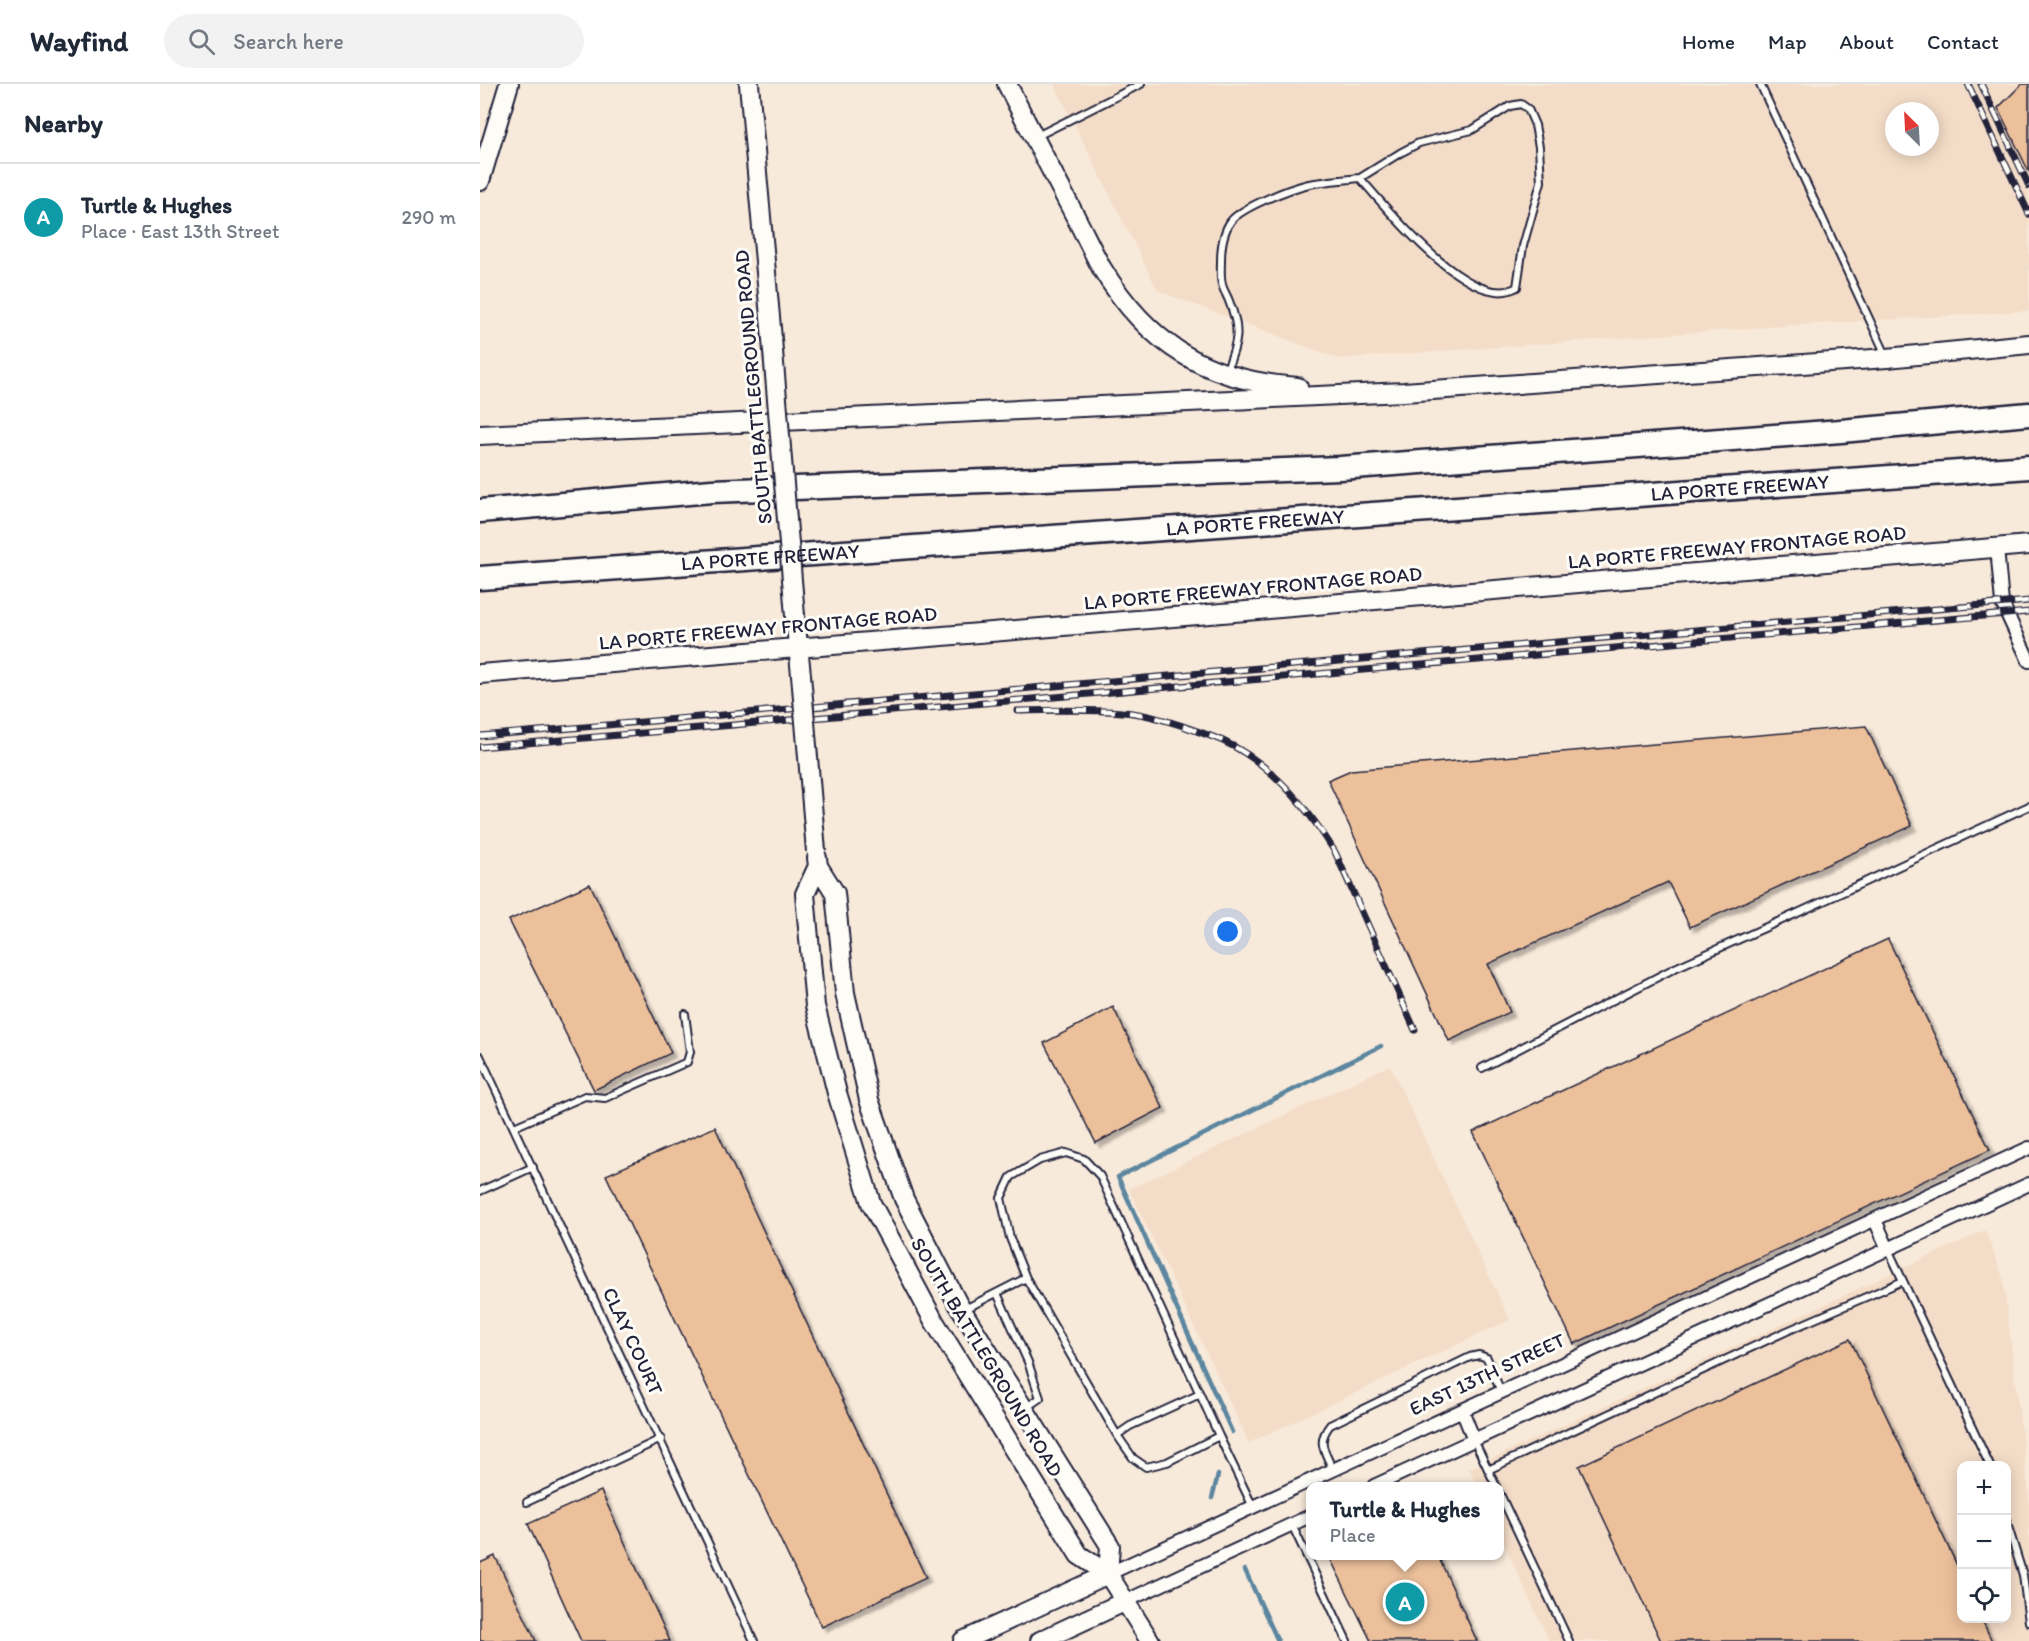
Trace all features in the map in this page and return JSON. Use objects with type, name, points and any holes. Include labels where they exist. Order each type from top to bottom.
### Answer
[{"type":"highway","points":[[480,511],[712,491],[1340,468],[1841,431],[2029,414]]},
{"type":"highway","name":"LA PORTE FREEWAY","points":[[480,578],[2029,467]]},
{"type":"main road","points":[[480,179],[509,84]]},
{"type":"main road","name":"SOUTH BATTLEGROUND ROAD","points":[[749,84],[817,859],[835,893],[845,993],[869,1100],[904,1199],[962,1310],[1110,1545],[1108,1574]]},
{"type":"main road","points":[[1007,84],[1101,266],[1130,306],[1174,350],[1194,362],[1225,374],[1266,385],[1404,392]]},
{"type":"main road","points":[[480,435],[1404,392],[1887,358],[2029,344]]},
{"type":"main road","name":"LA PORTE FREEWAY FRONTAGE ROAD","points":[[480,674],[2029,545]]},
{"type":"main road","name":"SOUTH BATTLEGROUND ROAD","points":[[817,859],[805,894],[815,1005],[837,1093],[871,1203],[934,1321],[1079,1555],[1108,1574],[1150,1641]]},
{"type":"main road","name":"EAST 13TH STREET","points":[[963,1641],[1108,1574]]},
{"type":"main road","points":[[1040,1641],[1126,1601]]},
{"type":"street","points":[[1996,548],[2002,603],[2029,661]]},
{"type":"street","name":"EAST 13TH STREET","points":[[1307,1482],[2029,1148]]},
{"type":"street","points":[[1383,1482],[2029,1184]]},
{"type":"street","points":[[1875,1220],[1888,1249]]},
{"type":"street","points":[[1462,1410],[1474,1440]]},
{"type":"street","name":"EAST 13TH STREET","points":[[1108,1574],[1306,1482]]},
{"type":"street","points":[[1126,1601],[1306,1518]]},
{"type":"lane","points":[[1034,137],[1141,84]]},
{"type":"lane","points":[[1760,84],[1887,358]]},
{"type":"lane","points":[[1225,374],[1238,338],[1236,318],[1222,284],[1221,275],[1223,239],[1230,222],[1257,204],[1308,184],[1360,178],[1419,143],[1472,130],[1510,106],[1521,104],[1528,109],[1535,125],[1541,182],[1523,246],[1517,287],[1509,291],[1483,289],[1464,280],[1412,235],[1360,178]]},
{"type":"lane","points":[[1482,1068],[1675,968],[1802,912],[2029,806]]},
{"type":"lane","points":[[514,1127],[585,1096],[605,1098],[687,1062],[690,1052],[685,1014]]},
{"type":"lane","name":"CLAY COURT","points":[[480,1056],[754,1641]]},
{"type":"lane","points":[[1219,1436],[1167,1462],[1146,1467],[1133,1458],[1117,1435],[1026,1278],[1010,1238],[1001,1198],[1011,1176],[1040,1160],[1066,1154],[1084,1159],[1100,1176],[1253,1507]]},
{"type":"lane","points":[[480,1191],[533,1167]]},
{"type":"lane","points":[[1888,1249],[1988,1461]]},
{"type":"lane","points":[[962,1310],[1026,1278]]},
{"type":"lane","points":[[1488,1470],[1777,1336],[1903,1281]]},
{"type":"lane","points":[[997,1293],[1028,1362],[1040,1398],[1024,1409]]},
{"type":"lane","points":[[1333,1470],[1322,1446],[1324,1433],[1330,1425],[1470,1358],[1479,1355],[1487,1358],[1502,1392]]},
{"type":"lane","points":[[1117,1435],[1130,1426],[1200,1394]]},
{"type":"lane","points":[[527,1503],[661,1439]]},
{"type":"lane","points":[[1474,1440],[1494,1482]]},
{"type":"lane","points":[[1504,1503],[1569,1641]]},
{"type":"lane","points":[[1292,1524],[1306,1554]]},
{"type":"lane","points":[[2011,1534],[2023,1575],[2029,1622]]},
{"type":"lane","points":[[1309,1560],[1347,1641]]},
{"type":"shaded area","points":[[1054,84],[2029,84],[2029,311],[1782,326],[1339,359],[1158,291]]},
{"type":"shaded area","points":[[1390,1065],[1510,1320],[1249,1443],[1129,1189]]},
{"type":"shaded area","points":[[1985,1230],[2003,1277],[2029,1494],[2029,1641],[1549,1641],[1504,1544],[1504,1482],[1475,1482],[1469,1469]]},
{"type":"building","points":[[2022,84],[2029,84],[2029,172],[1998,108]]},
{"type":"building","points":[[1866,726],[1912,826],[1690,927],[1668,882],[1488,964],[1510,1012],[1449,1041],[1328,780],[1351,770]]},
{"type":"building","points":[[590,884],[671,1053],[594,1090],[509,920]]},
{"type":"building","points":[[1888,939],[1990,1150],[1574,1344],[1473,1132]]},
{"type":"building","points":[[1113,1007],[1163,1108],[1096,1143],[1044,1043]]},
{"type":"building","points":[[715,1127],[926,1578],[822,1627],[606,1175]]},
{"type":"building","points":[[1850,1339],[1957,1565],[1957,1623],[1983,1623],[1992,1641],[1661,1641],[1579,1466]]},
{"type":"building","points":[[601,1491],[670,1641],[581,1641],[528,1524]]},
{"type":"building","points":[[495,1556],[536,1641],[480,1641],[480,1563]]},
{"type":"building","points":[[1331,1560],[1440,1560],[1477,1641],[1371,1641]]},
{"type":"waterway","points":[[1232,1432],[1118,1177],[1381,1046]]},
{"type":"waterway","points":[[1212,1498],[1218,1475]]},
{"type":"waterway","points":[[1245,1570],[1278,1641]]},
{"type":"railway","points":[[1968,84],[2029,214]]},
{"type":"railway","points":[[1981,84],[2029,186]]},
{"type":"railway","points":[[480,736],[2029,601]]},
{"type":"railway","points":[[480,747],[2029,612]]},
{"type":"railway","points":[[1017,711],[1096,710],[1144,715],[1218,739],[1257,761],[1300,803],[1335,852],[1415,1030]]},
{"type":"place","name":"Turtle & Hughes","points":[[1405,1602]]}]
